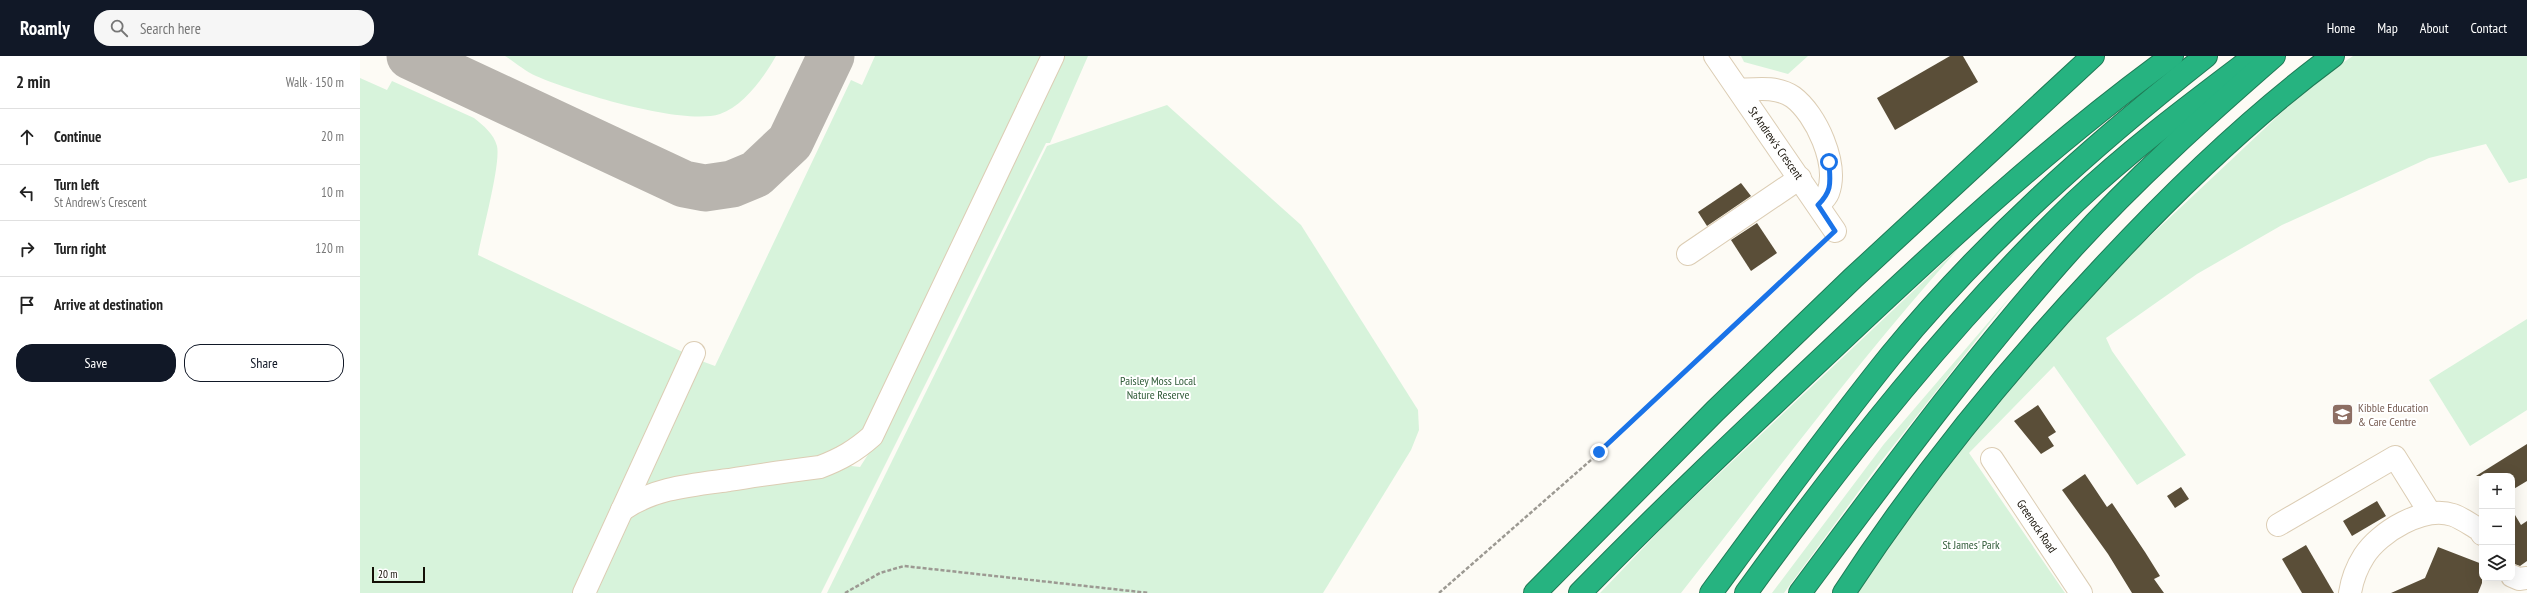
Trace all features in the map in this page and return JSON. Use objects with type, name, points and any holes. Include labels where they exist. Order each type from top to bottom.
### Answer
[{"type":"highway","points":[[1535,593],[1721,405],[1853,278],[2094,56]]},
{"type":"highway","points":[[1580,593],[1651,520],[1929,258],[2086,121],[2172,56]]},
{"type":"highway","points":[[1710,593],[1892,355],[1972,266],[2015,221],[2100,142],[2206,56]]},
{"type":"highway","points":[[1746,593],[1821,492],[1914,375],[2009,270],[2076,201],[2135,149],[2255,56]]},
{"type":"highway","points":[[1800,593],[1938,410],[2024,303],[2074,247],[2189,130],[2274,56]]},
{"type":"highway","points":[[1844,593],[1906,501],[1988,398],[2070,303],[2172,196],[2244,128],[2334,56]]},
{"type":"highway","points":[[1705,593],[1762,524]]},
{"type":"street","points":[[622,510],[635,501],[656,493],[681,487],[820,467],[840,459],[856,450],[872,436],[1053,56]]},
{"type":"street","name":"St Andrew's Crescent","points":[[1715,56],[1835,231]]},
{"type":"street","points":[[1739,90],[1773,89],[1792,96],[1816,124],[1829,162],[1830,184],[1828,195],[1818,205]]},
{"type":"street","points":[[1688,254],[1800,178]]},
{"type":"street","points":[[584,593],[694,354]]},
{"type":"street","points":[[2278,525],[2395,457],[2430,513]]},
{"type":"street","name":"Greenock Road","points":[[1992,459],[2082,593]]},
{"type":"street","points":[[2350,593],[2352,581],[2364,555],[2385,535],[2411,518],[2430,513],[2452,514],[2479,529]]},
{"type":"street","points":[[2515,577],[2519,579],[2527,578]]},
{"type":"path","points":[[1439,593],[1599,452],[1835,231]]},
{"type":"path","points":[[845,593],[880,573],[904,566],[1149,593]]},
{"type":"green space","points":[[505,56],[776,56],[766,73],[745,98],[737,105],[720,114],[703,116],[680,115],[655,111],[628,106],[600,98],[536,76]]},
{"type":"green space","points":[[875,56],[1047,56],[869,433],[824,459],[642,491],[696,359],[715,366],[851,80],[862,85]]},
{"type":"green space","points":[[1058,56],[1088,56],[1050,143],[1046,143],[821,593],[588,593],[626,516],[652,502],[843,465],[860,467],[869,453]]},
{"type":"green space","points":[[1741,56],[1808,56],[1788,74],[1744,62]]},
{"type":"green space","name":"St James' Park","points":[[2353,56],[2527,56],[2527,178],[2509,183],[2486,144],[2429,158],[2282,225],[2197,274],[2106,338],[2112,351],[2186,455],[2137,485],[2054,366],[1969,453],[2065,593],[1856,593],[1933,480],[2079,303],[2314,82]]},
{"type":"green space","points":[[360,78],[387,90],[392,81],[474,118],[491,134],[497,146],[496,168],[478,255],[689,355],[579,593],[360,593]]},
{"type":"green space","name":"Paisley Moss Local Nature Reserve","points":[[1167,105],[1301,225],[1418,410],[1419,430],[1411,450],[1323,593],[827,593],[1047,146]]},
{"type":"green space","points":[[1960,247],[1852,374],[1681,593],[1600,593],[1671,519]]},
{"type":"green space","points":[[2011,296],[1879,464],[1784,593],[1772,593],[1884,444]]},
{"type":"green space","points":[[2527,319],[2527,410],[2470,446],[2429,380]]},
{"type":"building","points":[[1950,56],[1963,56],[1978,82],[1895,130],[1877,98]]},
{"type":"building","points":[[1741,183],[1751,196],[1707,226],[1698,212]]},
{"type":"building","points":[[1757,223],[1777,253],[1751,271],[1731,240]]},
{"type":"building","points":[[2038,405],[2056,432],[2048,437],[2054,446],[2041,454],[2014,421]]},
{"type":"building","points":[[2527,444],[2527,481],[2515,488],[2515,473],[2481,473]]},
{"type":"building","points":[[2085,474],[2107,507],[2112,503],[2145,552],[2160,576],[2154,579],[2164,593],[2132,593],[2108,554],[2062,490]]},
{"type":"building","points":[[2181,487],[2189,499],[2175,508],[2167,496]]},
{"type":"building","points":[[2377,501],[2386,516],[2352,536],[2343,521]]},
{"type":"building","points":[[2515,515],[2521,525],[2527,521],[2527,561],[2520,566],[2515,564]]},
{"type":"building","points":[[2306,545],[2334,593],[2302,593],[2282,559]]},
{"type":"building","points":[[2438,547],[2479,563],[2479,581],[2482,581],[2482,583],[2478,593],[2391,593],[2425,578]]},
{"type":"taxiway","points":[[410,56],[684,184],[705,188],[732,184],[756,174],[790,142],[831,56]]},
{"type":"place","name":"Kibble Education & Care Centre","points":[[2342,414]]},
{"type":"route","points":[[1599,452],[1835,231],[1818,205],[1828,195],[1830,184],[1829,162]]}]
